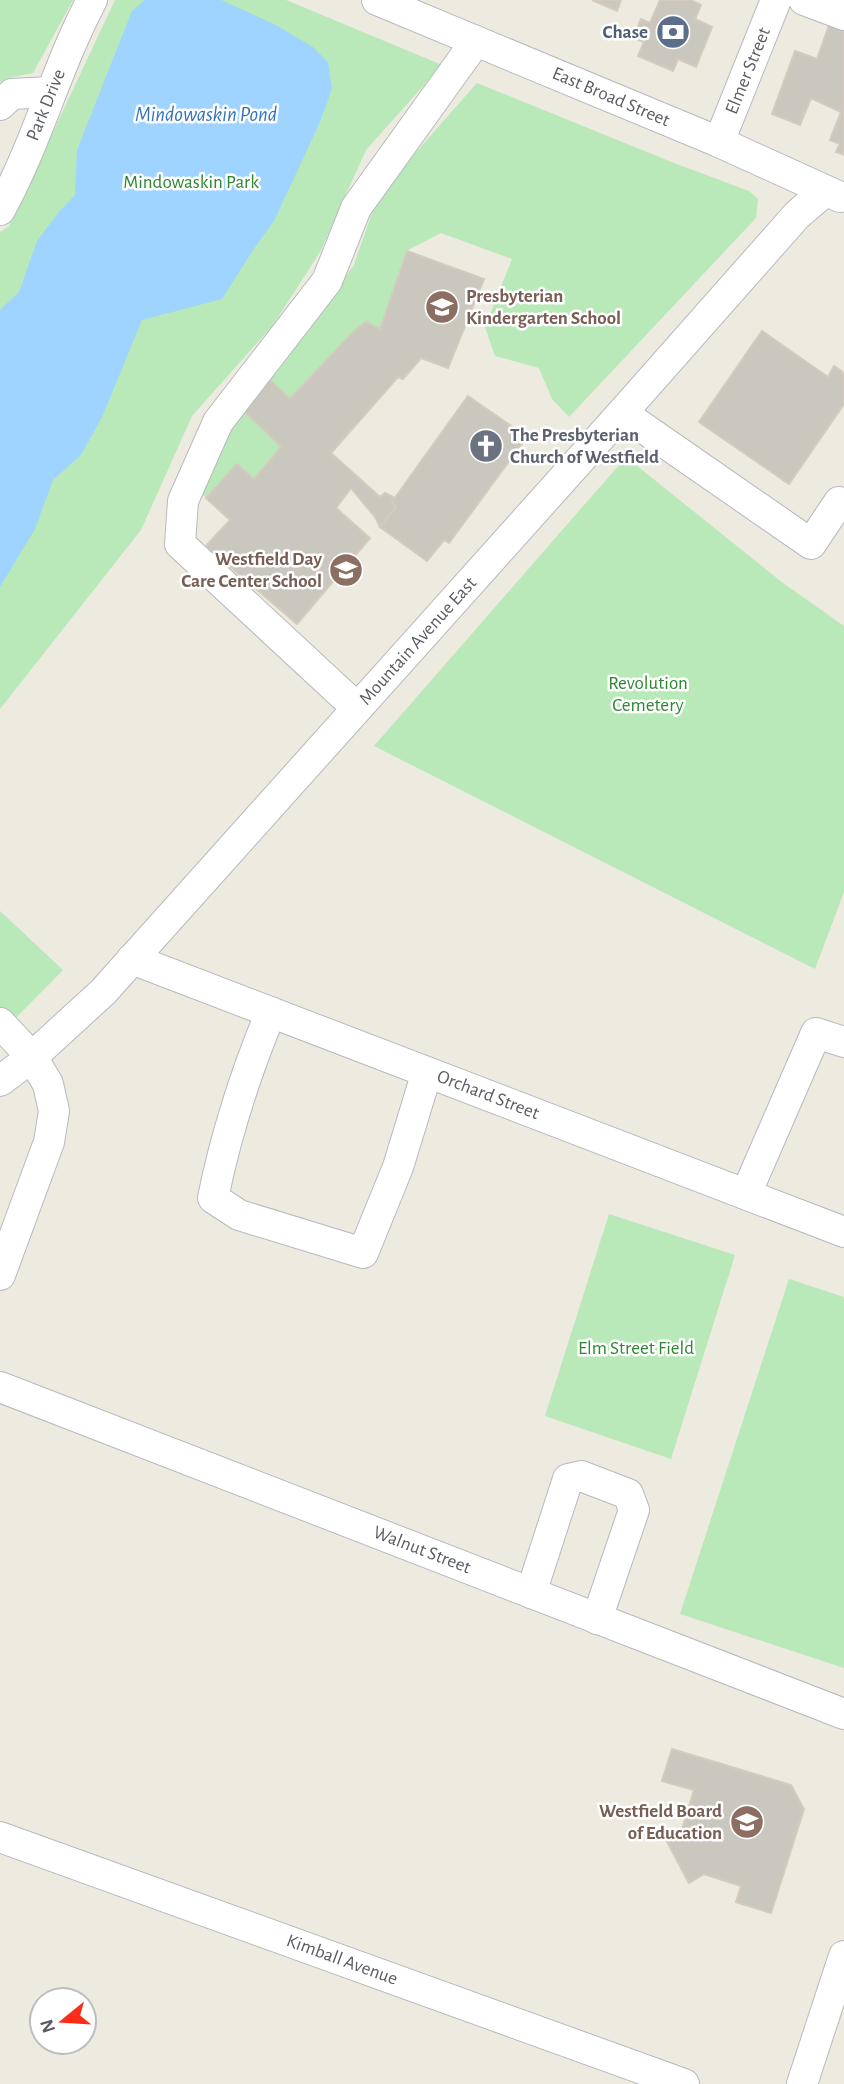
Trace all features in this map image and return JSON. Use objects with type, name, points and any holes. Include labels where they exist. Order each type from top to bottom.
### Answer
[{"type":"street","name":"Park Drive","points":[[0,210],[16,180],[92,0]]},
{"type":"street","name":"East Broad Street","points":[[377,0],[719,142],[835,195]]},
{"type":"street","name":"Elmer Street","points":[[719,142],[776,0]]},
{"type":"street","points":[[804,0],[844,15]]},
{"type":"street","points":[[357,708],[180,544],[183,501],[218,422],[327,281],[356,208],[476,41]]},
{"type":"street","points":[[0,105],[12,94],[51,92]]},
{"type":"street","name":"Mountain Avenue East","points":[[0,1081],[32,1057],[103,992],[797,215],[835,195]]},
{"type":"street","points":[[622,413],[811,544],[839,502]]},
{"type":"street","name":"Orchard Street","points":[[132,959],[844,1232]]},
{"type":"street","points":[[271,1012],[253,1058],[222,1155],[213,1198],[239,1215],[363,1253],[398,1167],[427,1072]]},
{"type":"street","points":[[0,1023],[32,1057],[48,1084],[54,1111],[49,1142],[0,1275]]},
{"type":"street","points":[[746,1195],[816,1033],[844,1042]]},
{"type":"street","name":"Walnut Street","points":[[0,1387],[844,1714]]},
{"type":"street","points":[[531,1593],[568,1479],[581,1476],[628,1494],[634,1510],[597,1619]]},
{"type":"street","name":"Kimball Avenue","points":[[0,1837],[684,2084]]},
{"type":"street","points":[[802,2084],[844,1956]]},
{"type":"green space","points":[[0,0],[73,0],[33,73],[0,82]]},
{"type":"green space","name":"Mindowaskin Park","points":[[115,0],[286,0],[442,65],[366,150],[320,252],[273,325],[192,416],[141,530],[0,709],[0,232],[9,226]]},
{"type":"green space","points":[[477,83],[749,191],[758,199],[756,218],[569,417],[552,399],[539,368],[495,356],[485,327],[512,259],[441,233],[406,251],[380,329],[290,399],[268,378],[354,265],[375,204],[402,168]]},
{"type":"green space","points":[[241,408],[281,447],[254,479],[237,464],[206,498],[201,492]]},
{"type":"green space","name":"Revolution Cemetery","points":[[626,457],[783,583],[844,626],[844,892],[815,969],[374,746]]},
{"type":"green space","points":[[0,911],[63,970],[0,1034]]},
{"type":"green space","name":"Elm Street Field","points":[[609,1214],[735,1255],[671,1459],[545,1416]]},
{"type":"green space","points":[[789,1279],[844,1297],[844,1668],[680,1614]]},
{"type":"water","name":"Mindowaskin Pond","points":[[145,0],[221,0],[274,24],[313,47],[328,62],[332,89],[320,122],[274,221],[222,299],[142,320],[102,417],[81,455],[53,480],[35,529],[0,587],[0,310],[19,292],[37,241],[75,195],[77,150],[132,11]]},
{"type":"building","points":[[592,0],[621,0],[617,11]]},
{"type":"building","name":"Chase","points":[[660,0],[691,0],[701,5],[695,19],[712,27],[696,67],[678,59],[673,71],[638,56],[644,42],[633,38],[641,19],[650,23]]},
{"type":"building","points":[[831,20],[844,25],[844,155],[836,152],[840,144],[830,140],[841,112],[811,98],[800,125],[772,114],[795,51],[817,59]]},
{"type":"building","points":[[407,251],[484,279],[448,368],[421,358],[403,379],[398,377],[331,453],[380,497],[385,493],[395,498],[392,502],[396,507],[380,527],[351,488],[336,508],[370,538],[297,624],[206,546],[230,520],[206,498],[237,464],[254,479],[281,447],[241,408],[268,378],[290,399],[355,330],[366,322],[380,329]]},
{"type":"building","points":[[762,331],[828,377],[834,366],[844,373],[844,404],[789,484],[699,422]]},
{"type":"building","points":[[468,396],[527,437],[449,543],[444,540],[427,561],[380,527],[396,507],[392,502]]},
{"type":"building","points":[[672,1749],[791,1785],[804,1809],[771,1913],[736,1902],[741,1886],[704,1874],[689,1883],[665,1838],[682,1829],[694,1790],[662,1781]]},
{"type":"place","name":"Chase","points":[[673,32]]},
{"type":"place","name":"Presbyterian Kindergarten School","points":[[442,307]]},
{"type":"place","name":"The Presbyterian Church of Westfield","points":[[486,446]]},
{"type":"place","name":"Westfield Day Care Center School","points":[[346,570]]},
{"type":"place","name":"Westfield Board of Education","points":[[747,1822]]}]
